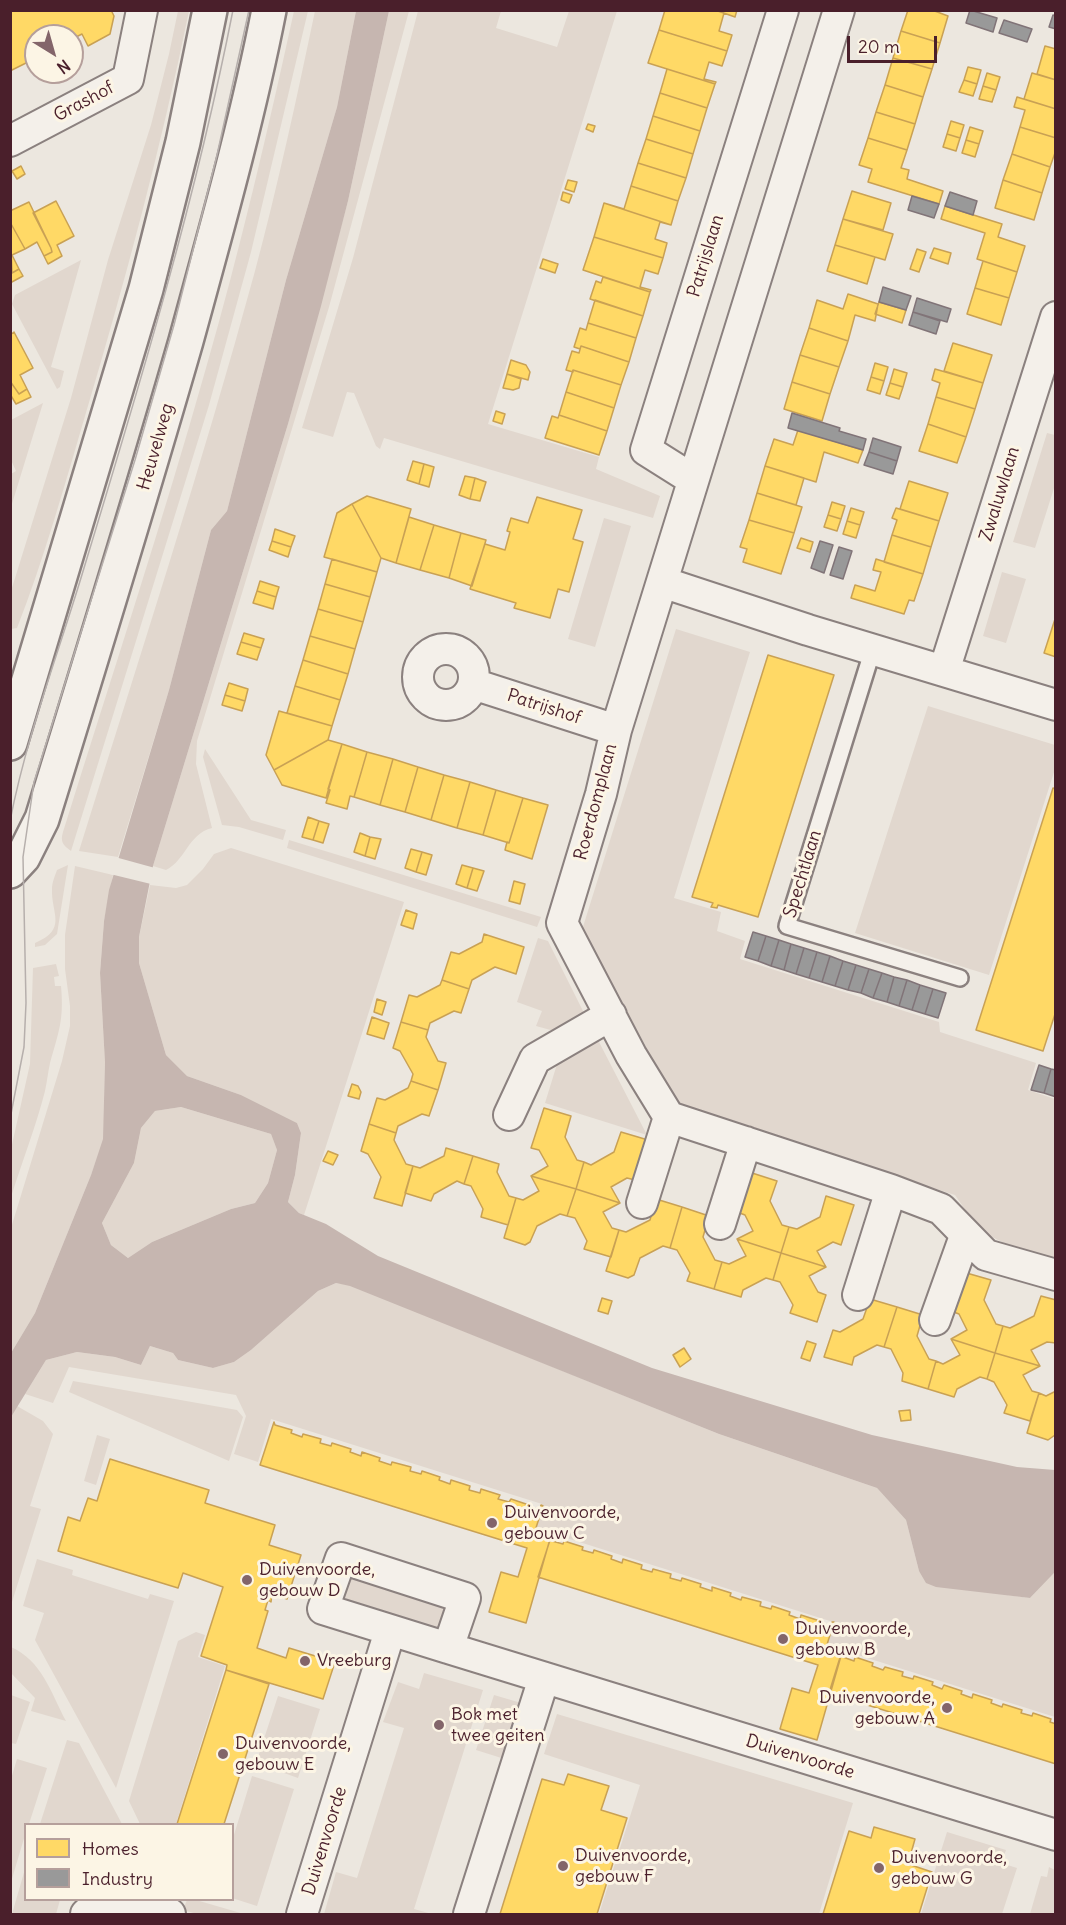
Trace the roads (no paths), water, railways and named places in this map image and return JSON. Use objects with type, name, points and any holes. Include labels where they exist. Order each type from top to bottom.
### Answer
[{"type":"main road","points":[[10,743],[146,289],[183,142],[210,10]]},
{"type":"main road","name":"Heuvelweg","points":[[10,871],[23,857],[42,819],[136,516],[222,213],[258,66],[269,10]]},
{"type":"street","name":"Grashof","points":[[10,141],[128,80],[142,10]]},
{"type":"street","name":"Patrijslaan","points":[[692,479],[646,450],[783,10]]},
{"type":"street","points":[[839,10],[662,582],[1056,705]]},
{"type":"street","name":"Zwaluwlaan","points":[[944,671],[1056,317]]},
{"type":"street","name":"Roerdomplaan","points":[[662,582],[616,730],[601,794],[562,923],[631,1055],[669,1117]]},
{"type":"street","name":"Patrijshof","points":[[473,684],[616,730]]},
{"type":"street","points":[[509,1115],[535,1059],[611,1015]]},
{"type":"street","points":[[642,1203],[669,1117],[891,1190],[941,1209],[986,1255],[1056,1275]]},
{"type":"street","points":[[720,1224],[746,1142]]},
{"type":"street","points":[[858,1295],[891,1190]]},
{"type":"street","points":[[935,1320],[965,1236]]},
{"type":"street","name":"Duivenvoorde","points":[[448,1648],[465,1598],[341,1558],[322,1609],[390,1631],[1056,1835]]},
{"type":"street","name":"Duivenvoorde","points":[[302,1914],[390,1631]]},
{"type":"street","points":[[469,1914],[544,1678]]},
{"type":"street","points":[[86,1914],[98,1903],[105,1901]]},
{"type":"street","points":[[128,1901],[170,1914]]},
{"type":"lane","name":"Spechtlaan","points":[[873,649],[787,926],[960,978]]},
{"type":"tram line","points":[[10,821],[34,725],[105,499],[166,291],[202,151],[233,10]]},
{"type":"tram line","points":[[10,1119],[24,1047],[26,1003],[23,857],[34,782],[135,460],[174,325],[217,155],[249,10]]},
{"type":"place","name":"Duivenvoorde, gebouw C","points":[[492,1523]]},
{"type":"place","name":"Duivenvoorde, gebouw D","points":[[247,1580]]},
{"type":"place","name":"Duivenvoorde, gebouw B","points":[[783,1639]]},
{"type":"place","name":"Vreeburg","points":[[305,1661]]},
{"type":"place","name":"Duivenvoorde, gebouw A","points":[[947,1708]]},
{"type":"place","name":"Bok met twee geiten","points":[[439,1725]]},
{"type":"place","name":"Duivenvoorde, gebouw E","points":[[223,1754]]},
{"type":"place","name":"Duivenvoorde, gebouw F","points":[[563,1866]]},
{"type":"place","name":"Duivenvoorde, gebouw G","points":[[879,1868]]}]
